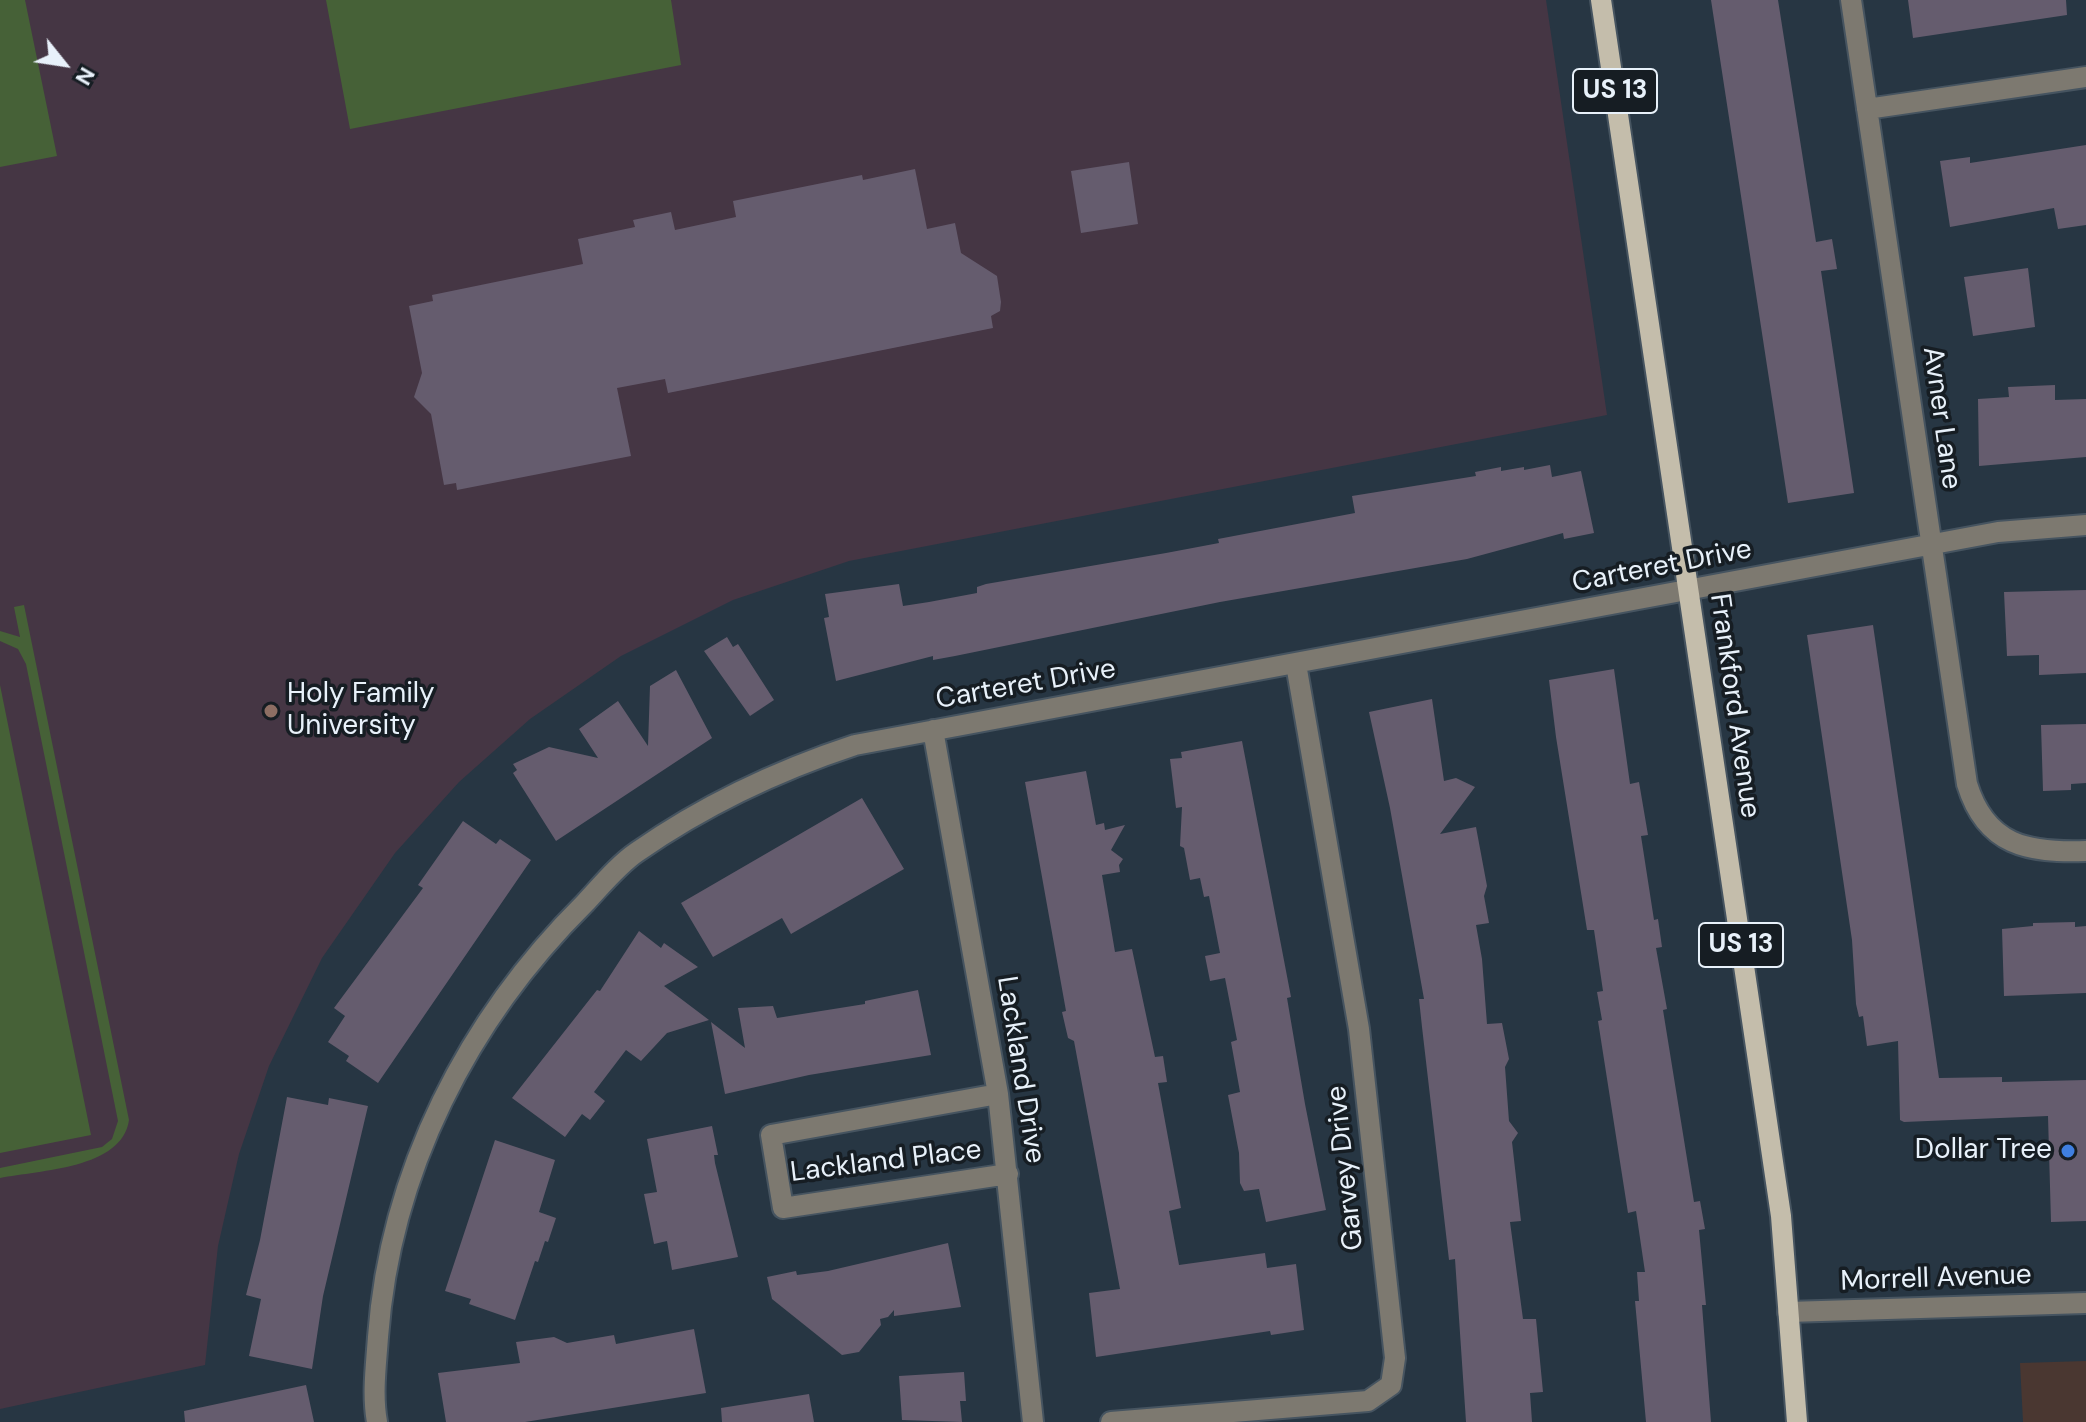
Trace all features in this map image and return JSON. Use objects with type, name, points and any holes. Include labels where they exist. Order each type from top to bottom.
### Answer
[{"type":"main road","name":"Frankford Avenue","points":[[1601,0],[1781,1216],[1797,1422]]},
{"type":"street","name":"Avner Lane","points":[[1851,0],[1967,784],[1975,812],[1997,834],[2018,845],[2046,852],[2086,851]]},
{"type":"street","points":[[1867,109],[2086,77]]},
{"type":"street","name":"Carteret Drive","points":[[377,1422],[374,1403],[382,1289],[415,1158],[475,1038],[538,949],[635,853],[737,794],[795,765],[855,745],[1932,544],[2032,527],[2086,525]]},
{"type":"street","name":"Garvey Drive","points":[[1111,1422],[1368,1401],[1391,1385],[1395,1358],[1359,1029],[1296,664]]},
{"type":"street","name":"Lackland Drive","points":[[933,730],[998,1094],[1033,1422]]},
{"type":"street","name":"Lackland Place","points":[[998,1094],[771,1135],[783,1208],[1008,1174]]},
{"type":"street","name":"Morrell Avenue","points":[[1788,1312],[2086,1303]]},
{"type":"shaded area","name":"Holy Family University","points":[[0,0],[1546,0],[1607,415],[849,561],[733,600],[621,656],[530,719],[459,782],[395,853],[322,958],[269,1066],[239,1154],[218,1246],[205,1365],[0,1409]]},
{"type":"shaded area","points":[[2086,1361],[2086,1422],[2023,1422],[2020,1363]]},
{"type":"green space","points":[[0,0],[25,0],[57,156],[0,167]]},
{"type":"green space","points":[[326,0],[671,0],[681,65],[350,129]]},
{"type":"green space","points":[[24,605],[129,1120],[123,1136],[112,1149],[96,1158],[57,1169],[0,1178],[0,1168],[102,1147],[112,1139],[118,1121],[26,664],[18,649],[0,641],[0,631],[20,637],[14,607]]},
{"type":"green space","points":[[0,685],[91,1135],[0,1153]]},
{"type":"building","points":[[1711,0],[1778,0],[1816,242],[1832,239],[1837,269],[1821,271],[1854,493],[1788,503]]},
{"type":"building","points":[[1908,0],[2066,0],[2067,15],[1913,38]]},
{"type":"building","points":[[2086,145],[2086,225],[2058,229],[2054,208],[1950,227],[1940,161],[1970,157],[1970,163]]},
{"type":"building","points":[[1129,162],[1138,224],[1081,233],[1071,171]]},
{"type":"building","points":[[915,169],[927,229],[955,223],[961,253],[997,276],[1001,302],[1000,311],[991,316],[993,328],[668,393],[665,379],[617,388],[631,456],[457,490],[456,483],[444,485],[431,414],[414,397],[422,373],[409,306],[433,301],[432,295],[583,264],[578,239],[635,227],[633,220],[671,212],[675,230],[736,217],[733,201],[862,175],[863,180]]},
{"type":"building","points":[[2028,268],[2035,327],[1973,336],[1964,277]]},
{"type":"building","points":[[2055,385],[2055,400],[2086,399],[2086,457],[1979,466],[1978,399],[2009,397],[2008,387]]},
{"type":"building","points":[[1550,465],[1552,477],[1581,471],[1594,533],[1564,539],[1563,533],[1467,559],[1220,602],[933,660],[933,656],[836,681],[824,618],[829,617],[825,594],[899,584],[903,606],[929,602],[977,593],[977,587],[986,584],[1219,543],[1218,539],[1355,513],[1352,496],[1476,476],[1475,472],[1501,467],[1501,471]]},
{"type":"building","points":[[2086,590],[2086,673],[2039,675],[2039,655],[2007,656],[2004,592]]},
{"type":"building","points":[[1873,625],[1939,1078],[2002,1077],[2002,1082],[2086,1080],[2086,1221],[2051,1222],[2048,1116],[1904,1122],[1900,1120],[1898,1041],[1867,1046],[1863,1016],[1859,1017],[1856,1004],[1852,940],[1807,635]]},
{"type":"building","points":[[727,637],[733,647],[738,644],[774,700],[750,716],[704,651]]},
{"type":"building","points":[[1614,669],[1630,784],[1639,782],[1648,835],[1641,836],[1654,920],[1658,919],[1662,947],[1656,948],[1667,1009],[1663,1010],[1694,1202],[1700,1201],[1705,1229],[1699,1230],[1711,1422],[1646,1422],[1635,1301],[1639,1301],[1637,1272],[1645,1272],[1636,1211],[1628,1213],[1598,1021],[1602,1020],[1597,992],[1603,991],[1594,930],[1587,930],[1556,737],[1549,680]]},
{"type":"building","points":[[676,670],[712,738],[556,841],[513,773],[517,770],[513,764],[549,747],[598,758],[579,729],[618,701],[648,746],[650,686]]},
{"type":"building","points":[[1432,699],[1444,781],[1456,778],[1475,787],[1440,834],[1476,827],[1487,886],[1484,896],[1489,923],[1476,925],[1487,1024],[1502,1023],[1509,1059],[1505,1067],[1509,1121],[1518,1133],[1512,1142],[1521,1221],[1510,1222],[1523,1319],[1536,1319],[1543,1392],[1530,1393],[1532,1422],[1466,1422],[1455,1259],[1449,1260],[1419,999],[1424,999],[1390,808],[1369,712]]},
{"type":"building","points":[[2086,724],[2086,783],[2071,784],[2071,790],[2043,791],[2041,725]]},
{"type":"building","points":[[1242,741],[1291,997],[1287,998],[1326,1210],[1266,1222],[1259,1189],[1244,1191],[1240,1183],[1239,1153],[1228,1095],[1240,1092],[1231,1042],[1237,1040],[1225,978],[1210,981],[1205,956],[1220,953],[1209,896],[1204,897],[1200,878],[1190,880],[1184,848],[1180,846],[1182,807],[1176,808],[1170,759],[1182,758],[1181,752]]},
{"type":"building","points":[[1086,771],[1096,825],[1104,823],[1105,830],[1125,825],[1111,850],[1123,859],[1119,865],[1120,872],[1102,875],[1115,952],[1132,949],[1155,1057],[1163,1056],[1167,1082],[1158,1083],[1181,1208],[1169,1211],[1179,1265],[1265,1253],[1267,1268],[1296,1264],[1304,1330],[1271,1335],[1270,1331],[1096,1357],[1089,1293],[1120,1289],[1074,1041],[1068,1038],[1062,1012],[1066,1011],[1025,782]]},
{"type":"building","points":[[862,798],[904,869],[791,934],[782,918],[713,957],[681,903]]},
{"type":"building","points":[[463,821],[496,844],[500,839],[531,860],[378,1083],[346,1061],[349,1056],[328,1042],[345,1016],[334,1008],[423,888],[418,885]]},
{"type":"building","points":[[2075,922],[2075,927],[2086,926],[2086,993],[2004,996],[2002,929],[2033,926],[2033,923]]},
{"type":"building","points":[[639,931],[661,948],[664,943],[698,967],[664,986],[709,1020],[667,1033],[641,1061],[626,1050],[594,1092],[605,1101],[590,1120],[582,1114],[565,1137],[512,1098],[597,990],[600,991]]},
{"type":"building","points":[[918,990],[931,1055],[809,1075],[725,1094],[711,1022],[745,1048],[738,1008],[773,1006],[777,1018],[865,1004],[865,1001]]},
{"type":"building","points":[[287,1097],[328,1105],[329,1098],[368,1106],[323,1296],[312,1369],[249,1356],[261,1299],[246,1295],[260,1240]]},
{"type":"building","points":[[712,1126],[718,1155],[714,1155],[715,1163],[738,1257],[672,1270],[667,1241],[654,1244],[644,1194],[657,1192],[647,1139]]},
{"type":"building","points":[[495,1140],[555,1160],[539,1212],[556,1218],[548,1242],[545,1241],[538,1262],[535,1261],[515,1320],[469,1304],[471,1299],[445,1291]]},
{"type":"building","points":[[948,1243],[961,1307],[894,1316],[894,1310],[888,1317],[880,1319],[881,1325],[859,1352],[842,1355],[772,1299],[767,1277],[796,1271],[797,1275],[828,1271]]},
{"type":"building","points":[[694,1329],[706,1393],[525,1422],[446,1422],[438,1373],[520,1363],[516,1342],[554,1337],[567,1343],[614,1335],[616,1344]]},
{"type":"building","points":[[964,1372],[966,1401],[960,1401],[962,1422],[902,1420],[899,1376]]},
{"type":"building","points":[[306,1385],[314,1422],[185,1422],[184,1411]]},
{"type":"building","points":[[809,1394],[814,1422],[722,1422],[721,1408]]},
{"type":"place","name":"Holy Family University","points":[[271,711]]},
{"type":"place","name":"Dollar Tree","points":[[2068,1151]]}]
